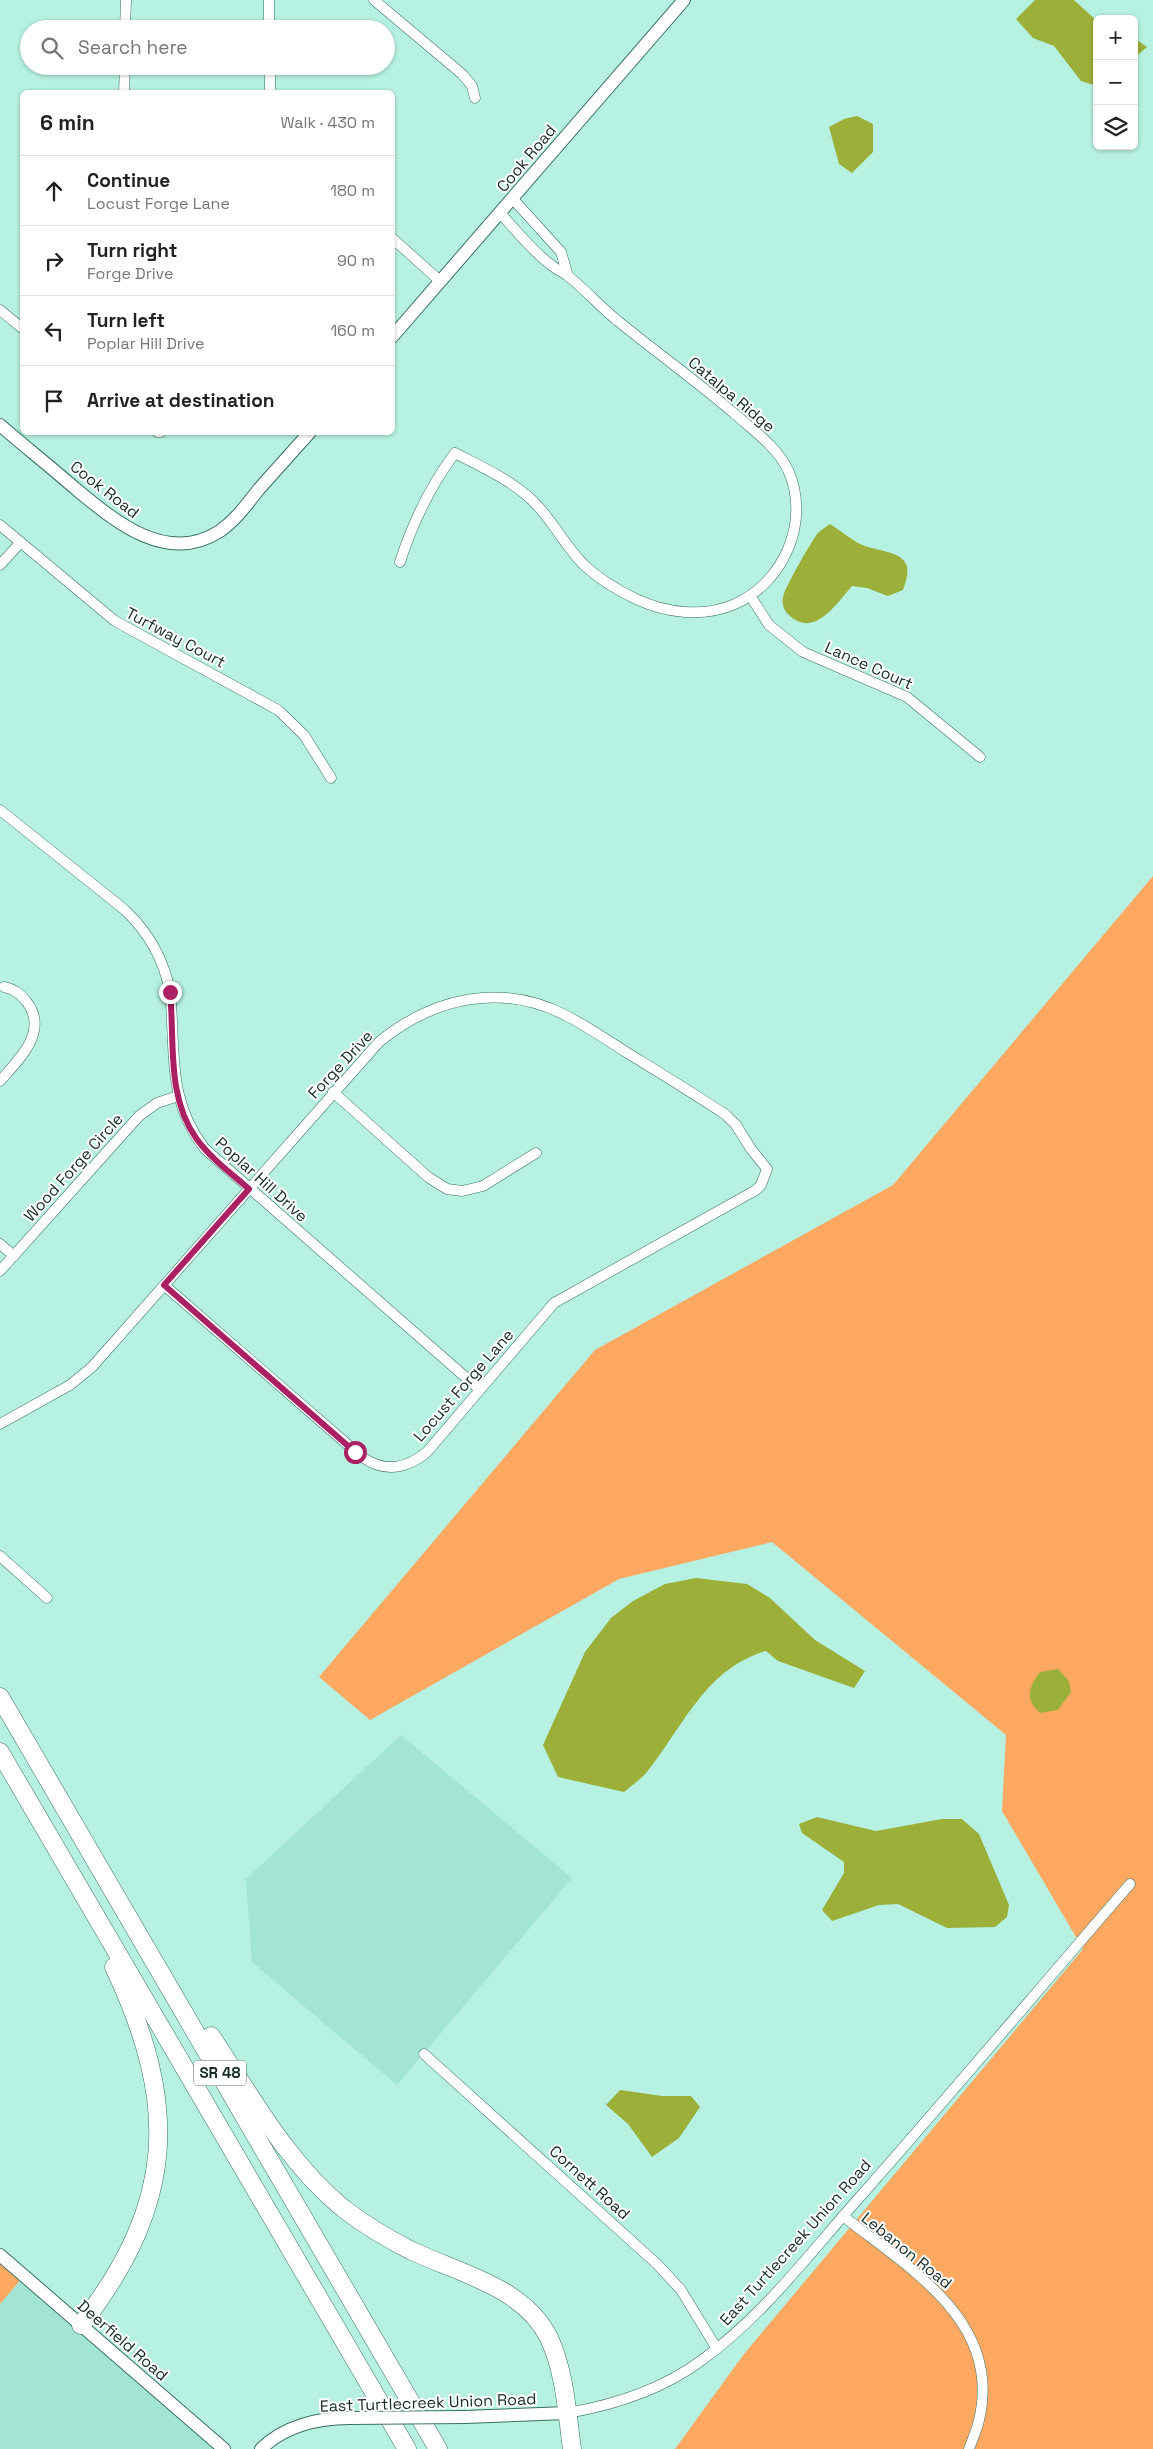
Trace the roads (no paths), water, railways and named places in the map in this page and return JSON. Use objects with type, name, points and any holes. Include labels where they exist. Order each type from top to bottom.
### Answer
[{"type":"highway","name":"SR 48","points":[[0,1697],[438,2449]]},
{"type":"highway","name":"SR 48","points":[[0,1752],[407,2449]]},
{"type":"highway","points":[[70,1816],[259,2110],[302,2168],[343,2208],[385,2237],[503,2291],[531,2312],[551,2342],[558,2363],[572,2449]]},
{"type":"highway","points":[[80,2325],[102,2298],[120,2267],[147,2208],[157,2166],[159,2130],[153,2073],[141,2032],[85,1898]]},
{"type":"street","points":[[125,20],[126,0]]},
{"type":"street","points":[[269,0],[269,20]]},
{"type":"street","points":[[374,0],[462,74],[472,86],[475,98]]},
{"type":"street","name":"Cook Road","points":[[395,334],[684,0]]},
{"type":"street","points":[[124,90],[125,75]]},
{"type":"street","points":[[270,75],[270,90]]},
{"type":"street","points":[[512,198],[561,252],[568,276]]},
{"type":"street","name":"Catalpa Ridge","points":[[400,562],[426,496],[455,453],[492,472],[532,500],[547,516],[583,564],[606,583],[656,607],[681,612],[707,612],[728,607],[751,597],[771,578],[787,554],[794,534],[795,496],[788,469],[767,442],[690,376],[618,322],[568,276],[548,263],[500,214]]},
{"type":"street","points":[[395,241],[440,281]]},
{"type":"street","points":[[0,310],[20,326]]},
{"type":"street","name":"Cook Road","points":[[0,425],[116,520],[148,538],[172,543],[189,543],[206,539],[222,530],[239,514],[307,435]]},
{"type":"street","name":"Turfway Court","points":[[0,525],[115,621],[278,710],[304,735],[331,778]]},
{"type":"street","points":[[0,565],[20,543]]},
{"type":"street","name":"Lance Court","points":[[751,597],[770,625],[803,652],[907,697],[980,757]]},
{"type":"street","name":"Poplar Hill Drive","points":[[0,810],[125,910],[141,926],[153,944],[167,977],[170,992],[173,1064],[178,1096],[189,1126],[196,1138],[215,1159],[480,1389]]},
{"type":"street","points":[[0,1081],[29,1045],[35,1026],[30,1006],[16,991],[4,987]]},
{"type":"street","name":"Forge Drive","points":[[0,1424],[82,1376],[379,1042],[408,1021],[427,1011],[448,1004],[476,998],[519,1000],[547,1007],[567,1016],[726,1115],[736,1125],[751,1149],[767,1169]]},
{"type":"street","points":[[333,1092],[428,1177],[447,1188],[462,1191],[483,1186],[536,1153]]},
{"type":"street","name":"Wood Forge Circle","points":[[0,1271],[139,1116],[157,1103],[178,1096]]},
{"type":"street","name":"Locust Forge Lane","points":[[164,1285],[355,1452],[374,1465],[395,1468],[416,1461],[427,1452],[554,1303],[756,1190],[761,1185],[767,1169]]},
{"type":"street","points":[[0,1244],[14,1256]]},
{"type":"street","points":[[0,1556],[47,1598]]},
{"type":"street","name":"East Turtlecreek Union Road","points":[[262,2449],[275,2437],[296,2427],[318,2420],[567,2413],[612,2403],[646,2391],[690,2368],[717,2349],[751,2318],[843,2216],[1130,1884]]},
{"type":"street","name":"Cornett Road","points":[[424,2054],[657,2264],[686,2298],[717,2349]]},
{"type":"street","name":"Lebanon Road","points":[[843,2216],[940,2294],[963,2322],[978,2356],[982,2387],[980,2420],[969,2449]]},
{"type":"street","name":"Deerfield Road","points":[[0,2255],[224,2449]]}]
